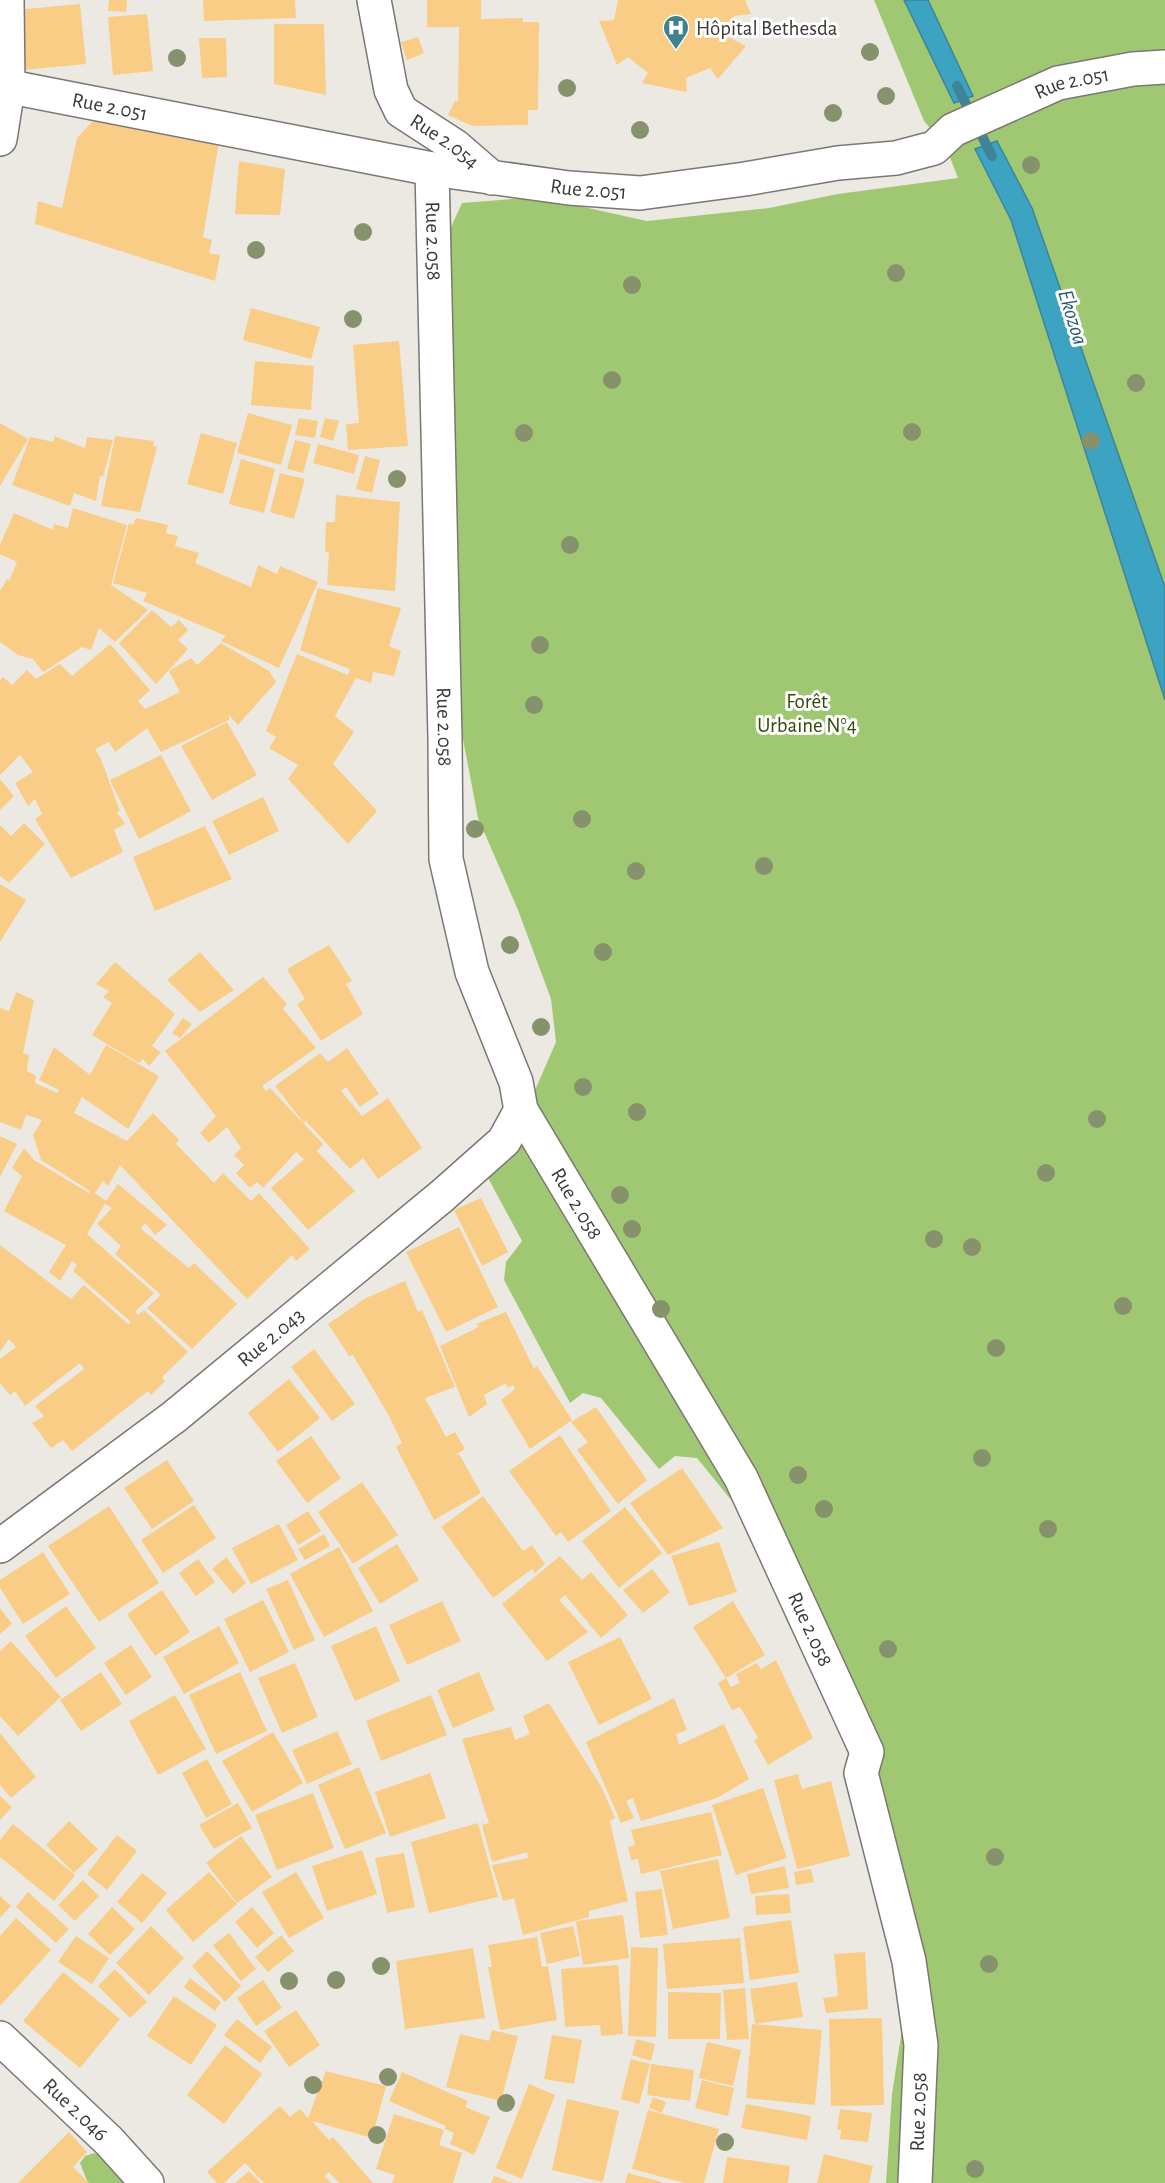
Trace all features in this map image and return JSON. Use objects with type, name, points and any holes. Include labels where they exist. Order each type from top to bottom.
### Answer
[{"type":"street","points":[[0,139],[7,0]]},
{"type":"street","name":"Rue 2.054","points":[[374,0],[391,90],[401,111],[455,146],[492,178]]},
{"type":"street","name":"Rue 2.051","points":[[4,87],[432,170],[569,188],[640,193],[745,180],[838,163],[896,158],[934,148],[953,130],[1058,83],[1165,67]]},
{"type":"street","name":"Rue 2.058","points":[[432,170],[446,738],[446,859],[472,972],[516,1083],[521,1110],[741,1478],[867,1752],[861,1773],[909,1961],[921,2045],[915,2183]]},
{"type":"street","name":"Rue 2.043","points":[[0,1546],[174,1417],[442,1196],[504,1141],[521,1110]]},
{"type":"street","name":"Rue 2.046","points":[[0,2038],[109,2141],[147,2183]]},
{"type":"green space","name":"Forêt Urbaine N°4","points":[[874,0],[1165,0],[1165,587],[1032,208],[997,141],[975,149],[1011,220],[1165,700],[1165,2183],[886,2183],[892,2094],[905,2010],[861,1788],[831,1707],[788,1623],[749,1522],[697,1458],[675,1456],[659,1469],[601,1398],[583,1393],[570,1403],[504,1280],[506,1262],[522,1241],[487,1176],[522,1120],[556,1042],[551,999],[518,910],[478,818],[456,702],[445,240],[462,203],[538,197],[647,221],[769,208],[838,194],[958,178],[946,147],[924,121]]},
{"type":"green space","points":[[94,2153],[104,2157],[131,2183],[88,2183],[80,2163],[85,2156]]},
{"type":"water","points":[[904,0],[928,0],[973,96],[954,103]]},
{"type":"water","points":[[997,141],[1032,208],[1165,587],[1165,700],[1011,220],[975,149]]},
{"type":"building","points":[[109,0],[127,0],[126,12],[108,11]]},
{"type":"building","points":[[203,0],[295,0],[296,18],[204,21]]},
{"type":"building","points":[[427,0],[481,0],[481,19],[523,18],[523,22],[539,22],[538,110],[528,110],[528,125],[472,126],[448,115],[455,101],[458,101],[459,27],[427,27]]},
{"type":"building","name":"Hôpital Bethesda","points":[[618,0],[745,0],[751,14],[734,16],[732,39],[746,46],[718,79],[710,68],[686,78],[687,92],[642,83],[648,73],[628,57],[617,65],[599,21],[614,20]]},
{"type":"building","points":[[80,4],[86,64],[22,70],[16,10]]},
{"type":"building","points":[[147,14],[153,71],[113,75],[108,17]]},
{"type":"building","points":[[274,24],[324,24],[326,95],[274,84]]},
{"type":"building","points":[[418,37],[424,53],[407,60],[401,42]]},
{"type":"building","points":[[199,38],[226,38],[227,77],[202,78]]},
{"type":"building","points":[[108,119],[219,142],[203,237],[212,240],[209,253],[220,255],[215,281],[35,224],[38,201],[62,208],[77,138],[92,122]]},
{"type":"building","points":[[239,161],[285,169],[280,215],[235,214]]},
{"type":"building","points":[[251,308],[320,327],[311,359],[243,340]]},
{"type":"building","points":[[399,341],[408,446],[348,450],[346,424],[359,423],[353,345]]},
{"type":"building","points":[[255,361],[314,366],[311,410],[251,405]]},
{"type":"building","points":[[248,413],[292,425],[281,465],[237,453]]},
{"type":"building","points":[[299,418],[318,421],[315,438],[295,435]]},
{"type":"building","points":[[325,418],[339,421],[333,441],[320,437]]},
{"type":"building","points":[[0,423],[28,439],[0,486]]},
{"type":"building","points":[[201,433],[237,443],[223,494],[187,484]]},
{"type":"building","points":[[54,436],[85,448],[87,437],[113,440],[103,477],[100,476],[96,501],[74,493],[70,506],[12,485],[30,437],[54,442]]},
{"type":"building","points":[[115,436],[154,441],[153,446],[157,447],[140,512],[101,506]]},
{"type":"building","points":[[295,440],[311,444],[303,473],[287,469]]},
{"type":"building","points":[[318,444],[359,455],[354,474],[313,463]]},
{"type":"building","points":[[365,456],[380,460],[372,493],[356,489]]},
{"type":"building","points":[[241,459],[275,469],[264,513],[229,504]]},
{"type":"building","points":[[280,473],[305,479],[294,519],[270,512]]},
{"type":"building","points":[[336,495],[400,502],[395,591],[327,585],[329,552],[325,552],[326,522],[335,522]]},
{"type":"building","points":[[73,508],[127,525],[111,585],[148,610],[115,642],[99,628],[91,650],[82,647],[43,672],[33,659],[18,655],[0,642],[0,591],[7,579],[9,581],[17,562],[0,554],[0,545],[14,513],[53,530],[54,524],[68,528]]},
{"type":"building","points":[[136,518],[168,525],[166,533],[178,536],[175,546],[199,553],[195,563],[251,587],[258,565],[277,574],[280,566],[318,582],[279,668],[221,641],[226,636],[143,601],[147,593],[113,583],[129,523],[133,525]]},
{"type":"building","points":[[318,588],[401,608],[389,646],[401,651],[394,676],[373,672],[371,683],[356,678],[335,716],[354,732],[333,764],[377,811],[348,844],[288,779],[298,765],[269,748],[276,737],[266,731],[297,654],[348,675],[350,669],[300,650]]},
{"type":"building","points":[[152,610],[171,627],[179,620],[188,630],[178,640],[188,649],[156,684],[119,643]]},
{"type":"building","points":[[221,643],[269,671],[276,682],[238,725],[229,715],[229,720],[161,752],[147,728],[115,752],[109,742],[95,749],[101,759],[120,811],[117,812],[125,824],[114,830],[123,852],[71,878],[35,819],[42,814],[35,799],[28,806],[15,783],[33,772],[20,755],[0,775],[0,680],[3,677],[12,685],[27,670],[36,679],[60,664],[72,676],[110,644],[150,690],[138,701],[145,709],[180,692],[169,671],[191,658],[197,665]]},
{"type":"building","points":[[227,722],[257,775],[212,800],[181,746]]},
{"type":"building","points":[[161,755],[191,811],[139,839],[110,780]]},
{"type":"building","points":[[0,779],[14,796],[0,810]]},
{"type":"building","points":[[263,797],[279,831],[229,855],[212,821]]},
{"type":"building","points":[[24,823],[45,844],[9,883],[0,876],[0,825],[11,836]]},
{"type":"building","points":[[205,826],[232,879],[155,911],[133,857]]},
{"type":"building","points":[[0,884],[26,900],[0,942]]},
{"type":"building","points":[[329,945],[352,981],[346,984],[363,1014],[321,1041],[297,1004],[305,999],[287,969]]},
{"type":"building","points":[[200,952],[234,990],[200,1012],[167,980]]},
{"type":"building","points":[[115,962],[175,1014],[152,1046],[161,1052],[149,1066],[143,1059],[139,1063],[92,1035],[112,1003],[103,997],[109,991],[96,984]]},
{"type":"building","points":[[263,977],[287,1004],[283,1009],[316,1048],[262,1086],[266,1091],[270,1088],[323,1144],[317,1151],[355,1191],[308,1230],[271,1188],[304,1159],[296,1152],[263,1188],[257,1182],[250,1188],[236,1173],[244,1165],[234,1155],[241,1148],[227,1127],[209,1143],[200,1133],[216,1116],[165,1051]]},
{"type":"building","points":[[16,992],[34,1000],[23,1053],[29,1055],[27,1071],[36,1076],[35,1083],[57,1093],[59,1090],[39,1080],[54,1047],[90,1075],[106,1045],[159,1076],[128,1129],[82,1097],[74,1113],[127,1141],[153,1113],[179,1140],[176,1144],[214,1183],[223,1173],[251,1201],[259,1193],[310,1249],[296,1261],[292,1255],[247,1299],[120,1165],[108,1186],[103,1181],[95,1193],[106,1201],[118,1184],[167,1225],[155,1235],[145,1223],[141,1229],[189,1268],[194,1263],[237,1304],[192,1349],[147,1308],[161,1295],[115,1254],[121,1246],[97,1224],[112,1208],[105,1204],[87,1234],[154,1293],[135,1312],[138,1315],[144,1310],[188,1352],[162,1377],[165,1381],[151,1395],[148,1391],[72,1451],[63,1440],[51,1448],[32,1423],[44,1416],[35,1406],[84,1369],[80,1363],[25,1406],[15,1391],[10,1395],[0,1383],[0,1359],[16,1347],[9,1339],[0,1352],[0,1245],[71,1299],[84,1285],[128,1324],[131,1322],[73,1271],[77,1265],[72,1261],[60,1281],[49,1272],[66,1245],[4,1211],[22,1176],[12,1168],[24,1148],[34,1160],[89,1193],[90,1191],[41,1160],[33,1135],[42,1120],[26,1115],[21,1130],[0,1122],[0,1008],[9,1011]]},
{"type":"building","points":[[183,1018],[192,1024],[180,1038],[172,1033]]},
{"type":"building","points":[[347,1048],[379,1094],[360,1107],[346,1087],[341,1091],[362,1116],[388,1098],[422,1148],[378,1179],[363,1158],[350,1169],[306,1121],[304,1123],[275,1086],[320,1053],[328,1062]]},
{"type":"building","points":[[0,1136],[17,1144],[0,1177]]},
{"type":"building","points":[[481,1198],[508,1252],[482,1266],[454,1210]]},
{"type":"building","points":[[459,1227],[498,1307],[446,1332],[406,1252]]},
{"type":"building","points":[[405,1281],[418,1312],[422,1310],[455,1387],[425,1398],[446,1437],[455,1432],[465,1449],[453,1456],[459,1454],[481,1493],[434,1520],[396,1447],[402,1443],[389,1416],[353,1355],[349,1356],[328,1324],[366,1298]]},
{"type":"building","points":[[506,1312],[534,1369],[537,1366],[572,1420],[530,1449],[501,1400],[515,1389],[513,1385],[508,1388],[506,1383],[484,1395],[487,1404],[469,1417],[440,1346],[479,1327],[476,1324]]},
{"type":"building","points":[[314,1349],[355,1404],[332,1421],[291,1367]]},
{"type":"building","points":[[289,1379],[320,1418],[278,1452],[248,1413]]},
{"type":"building","points":[[596,1407],[647,1480],[618,1504],[577,1450],[588,1442],[571,1422]]},
{"type":"building","points":[[560,1435],[611,1511],[568,1542],[561,1532],[556,1536],[509,1471]]},
{"type":"building","points":[[311,1436],[341,1478],[307,1503],[276,1461]]},
{"type":"building","points":[[167,1460],[194,1501],[152,1529],[124,1488]]},
{"type":"building","points":[[682,1468],[723,1528],[668,1555],[630,1503]]},
{"type":"building","points":[[362,1482],[398,1535],[353,1564],[318,1512]]},
{"type":"building","points":[[483,1496],[523,1551],[532,1545],[545,1564],[535,1573],[532,1569],[493,1598],[441,1527]]},
{"type":"building","points":[[194,1505],[216,1538],[163,1573],[141,1540]]},
{"type":"building","points":[[109,1506],[159,1583],[99,1622],[48,1546]]},
{"type":"building","points":[[625,1507],[662,1553],[619,1588],[582,1541]]},
{"type":"building","points":[[308,1511],[321,1531],[298,1545],[286,1525]]},
{"type":"building","points":[[279,1524],[298,1560],[251,1584],[232,1548]]},
{"type":"building","points":[[324,1534],[330,1546],[305,1560],[298,1549]]},
{"type":"building","points":[[719,1542],[737,1592],[689,1606],[671,1556]]},
{"type":"building","points":[[397,1544],[419,1580],[380,1604],[358,1568]]},
{"type":"building","points":[[339,1547],[373,1611],[324,1637],[290,1574]]},
{"type":"building","points":[[43,1552],[70,1594],[23,1624],[0,1588],[0,1580]]},
{"type":"building","points":[[560,1556],[582,1580],[591,1572],[628,1615],[601,1638],[565,1595],[559,1600],[588,1632],[547,1661],[502,1604]]},
{"type":"building","points":[[226,1557],[246,1583],[233,1594],[212,1569]]},
{"type":"building","points":[[198,1559],[215,1582],[196,1596],[179,1573]]},
{"type":"building","points":[[652,1569],[670,1592],[643,1613],[623,1590]]},
{"type":"building","points":[[288,1580],[315,1640],[294,1650],[266,1589]]},
{"type":"building","points":[[162,1590],[190,1632],[155,1656],[127,1614]]},
{"type":"building","points":[[263,1600],[289,1652],[250,1672],[224,1619]]},
{"type":"building","points":[[442,1601],[461,1641],[407,1665],[389,1625]]},
{"type":"building","points":[[733,1601],[765,1655],[726,1678],[693,1627]]},
{"type":"building","points":[[66,1606],[96,1648],[56,1678],[25,1636]]},
{"type":"building","points":[[0,1608],[12,1624],[0,1634]]},
{"type":"building","points":[[219,1626],[239,1663],[184,1694],[163,1657]]},
{"type":"building","points":[[376,1626],[400,1681],[355,1701],[331,1646]]},
{"type":"building","points":[[620,1637],[652,1699],[599,1725],[568,1662]]},
{"type":"building","points":[[11,1641],[61,1697],[18,1736],[0,1716],[0,1651]]},
{"type":"building","points":[[131,1645],[152,1677],[126,1695],[104,1663]]},
{"type":"building","points":[[776,1660],[813,1738],[768,1765],[754,1740],[758,1738],[740,1707],[732,1710],[718,1683],[726,1678],[731,1687],[740,1683],[736,1674],[757,1663],[761,1669]]},
{"type":"building","points":[[295,1663],[318,1717],[282,1733],[258,1678]]},
{"type":"building","points":[[101,1672],[122,1704],[81,1731],[60,1700]]},
{"type":"building","points":[[240,1672],[267,1731],[216,1754],[189,1695]]},
{"type":"building","points":[[479,1672],[495,1710],[453,1728],[437,1690]]},
{"type":"building","points":[[175,1695],[206,1749],[158,1775],[129,1721]]},
{"type":"building","points":[[431,1695],[447,1735],[381,1761],[366,1721]]},
{"type":"building","points":[[674,1698],[687,1730],[676,1734],[679,1745],[724,1724],[749,1779],[717,1798],[641,1821],[633,1798],[626,1801],[634,1818],[621,1823],[586,1742]]},
{"type":"building","points":[[549,1703],[602,1788],[615,1818],[610,1821],[628,1901],[589,1911],[589,1917],[523,1935],[514,1898],[503,1901],[492,1865],[528,1858],[527,1852],[492,1862],[482,1825],[489,1823],[462,1739],[511,1727],[515,1740],[530,1734],[523,1716]]},
{"type":"building","points":[[337,1731],[352,1764],[307,1784],[292,1750]]},
{"type":"building","points":[[273,1732],[303,1783],[252,1812],[222,1761]]},
{"type":"building","points":[[0,1733],[36,1777],[11,1798],[0,1785]]},
{"type":"building","points":[[207,1759],[232,1804],[206,1818],[182,1773]]},
{"type":"building","points":[[359,1767],[386,1833],[345,1849],[318,1785]]},
{"type":"building","points":[[430,1773],[446,1818],[390,1837],[375,1792]]},
{"type":"building","points":[[798,1774],[802,1789],[831,1781],[850,1856],[797,1869],[774,1780]]},
{"type":"building","points":[[763,1788],[787,1858],[736,1875],[712,1805]]},
{"type":"building","points":[[313,1793],[334,1848],[277,1870],[255,1815]]},
{"type":"building","points":[[0,1796],[12,1807],[0,1820]]},
{"type":"building","points":[[238,1803],[252,1828],[214,1849],[199,1825]]},
{"type":"building","points":[[711,1812],[722,1855],[641,1874],[638,1859],[631,1860],[628,1847],[635,1845],[631,1830]]},
{"type":"building","points":[[69,1821],[98,1849],[74,1873],[46,1845]]},
{"type":"building","points":[[478,1823],[498,1897],[429,1913],[411,1842]]},
{"type":"building","points":[[13,1824],[75,1875],[54,1901],[0,1857],[0,1840]]},
{"type":"building","points":[[117,1835],[137,1851],[107,1890],[87,1874]]},
{"type":"building","points":[[241,1836],[272,1877],[237,1903],[206,1863]]},
{"type":"building","points":[[362,1850],[377,1894],[327,1911],[312,1866]]},
{"type":"building","points":[[404,1853],[415,1907],[387,1913],[375,1858]]},
{"type":"building","points":[[718,1859],[730,1918],[673,1929],[660,1871]]},
{"type":"building","points":[[785,1866],[789,1888],[751,1894],[747,1874]]},
{"type":"building","points":[[811,1869],[814,1882],[796,1885],[794,1872]]},
{"type":"building","points":[[209,1872],[237,1904],[193,1942],[166,1910]]},
{"type":"building","points":[[296,1872],[324,1918],[289,1938],[262,1892]]},
{"type":"building","points":[[142,1873],[167,1893],[142,1923],[117,1902]]},
{"type":"building","points":[[83,1880],[99,1896],[75,1921],[58,1905]]},
{"type":"building","points":[[662,1889],[668,1935],[640,1938],[635,1892]]},
{"type":"building","points":[[28,1892],[69,1929],[56,1943],[16,1907]]},
{"type":"building","points":[[789,1894],[791,1913],[756,1915],[755,1896]]},
{"type":"building","points":[[0,1896],[11,1906],[0,1918]]},
{"type":"building","points":[[112,1907],[135,1929],[110,1955],[88,1934]]},
{"type":"building","points":[[252,1907],[274,1933],[257,1948],[235,1922]]},
{"type":"building","points":[[623,1915],[629,1958],[583,1965],[576,1921]]},
{"type":"building","points":[[16,1918],[51,1950],[0,2006],[0,1936]]},
{"type":"building","points":[[791,1920],[799,1973],[750,1980],[743,1927]]},
{"type":"building","points":[[151,1926],[184,1958],[149,1995],[116,1963]]},
{"type":"building","points":[[573,1926],[580,1956],[547,1964],[540,1933]]},
{"type":"building","points":[[229,1933],[256,1969],[241,1981],[213,1945]]},
{"type":"building","points":[[281,1935],[294,1951],[268,1972],[255,1957]]},
{"type":"building","points":[[76,1936],[109,1958],[92,1984],[58,1962]]},
{"type":"building","points":[[537,1937],[542,1967],[548,1966],[557,2020],[500,2030],[488,1967],[492,1967],[488,1945]]},
{"type":"building","points":[[740,1938],[744,1983],[667,1989],[663,1944]]},
{"type":"building","points":[[631,1947],[658,1948],[656,2037],[628,2036]]},
{"type":"building","points":[[473,1948],[485,2018],[405,2029],[396,1961]]},
{"type":"building","points":[[207,1951],[241,1986],[225,2002],[192,1966]]},
{"type":"building","points":[[865,1952],[868,2009],[826,2013],[823,1998],[838,1996],[834,1954]]},
{"type":"building","points":[[618,1965],[623,2034],[601,2036],[600,2025],[565,2027],[561,1969]]},
{"type":"building","points":[[115,1969],[147,2002],[130,2018],[98,1986]]},
{"type":"building","points":[[63,1972],[120,2019],[80,2068],[23,2021]]},
{"type":"building","points":[[190,1978],[221,2002],[215,2011],[184,1987]]},
{"type":"building","points":[[263,1980],[282,2008],[256,2026],[237,1998]]},
{"type":"building","points":[[797,1982],[803,2017],[755,2024],[750,1989]]},
{"type":"building","points":[[745,1988],[749,2039],[727,2040],[723,1990]]},
{"type":"building","points":[[668,1992],[721,1993],[720,2039],[668,2039]]},
{"type":"building","points":[[174,1996],[217,2025],[191,2065],[147,2036]]},
{"type":"building","points":[[296,2010],[320,2045],[289,2067],[264,2031]]},
{"type":"building","points":[[882,2018],[884,2105],[831,2106],[829,2019]]},
{"type":"building","points":[[237,2019],[272,2047],[260,2063],[224,2035]]},
{"type":"building","points":[[752,2024],[822,2030],[815,2105],[746,2098]]},
{"type":"building","points":[[492,2030],[518,2036],[501,2101],[446,2087],[460,2034],[489,2041]]},
{"type":"building","points":[[552,2035],[582,2040],[574,2084],[544,2079]]},
{"type":"building","points":[[636,2039],[655,2044],[651,2061],[632,2055]]},
{"type":"building","points":[[707,2042],[741,2050],[733,2086],[699,2078]]},
{"type":"building","points":[[225,2045],[262,2074],[224,2124],[187,2095]]},
{"type":"building","points":[[631,2059],[650,2064],[639,2104],[621,2099]]},
{"type":"building","points":[[651,2064],[694,2070],[690,2101],[647,2095]]},
{"type":"building","points":[[326,2071],[386,2086],[372,2138],[312,2121],[329,2140],[333,2137],[373,2183],[339,2183],[329,2172],[325,2176],[331,2183],[264,2183],[245,2163],[224,2183],[217,2183],[207,2172],[280,2106],[290,2117],[300,2109],[308,2118]]},
{"type":"building","points":[[402,2072],[468,2101],[465,2107],[490,2117],[474,2155],[450,2144],[454,2133],[445,2129],[446,2126],[389,2101]]},
{"type":"building","points":[[702,2080],[734,2088],[728,2116],[695,2108]]},
{"type":"building","points":[[529,2084],[555,2095],[522,2179],[496,2168]]},
{"type":"building","points":[[653,2097],[666,2102],[662,2113],[649,2108]]},
{"type":"building","points":[[567,2099],[619,2111],[603,2182],[552,2170]]},
{"type":"building","points":[[746,2104],[811,2116],[807,2140],[741,2128]]},
{"type":"building","points":[[840,2109],[872,2113],[868,2142],[840,2139],[841,2130],[837,2130]]},
{"type":"building","points":[[648,2110],[719,2129],[704,2183],[685,2183],[632,2169]]},
{"type":"building","points":[[394,2114],[444,2130],[439,2145],[462,2153],[453,2183],[392,2183],[395,2175],[376,2169]]},
{"type":"building","points":[[69,2132],[87,2152],[73,2167],[89,2183],[18,2183]]},
{"type":"building","points":[[824,2154],[873,2166],[869,2183],[817,2183]]},
{"type":"building","points":[[727,2157],[790,2166],[788,2183],[723,2183]]},
{"type":"building","points":[[249,2171],[261,2183],[235,2183]]},
{"type":"building","points":[[628,2173],[662,2182],[662,2183],[625,2183]]},
{"type":"building","points":[[494,2176],[513,2183],[491,2183]]},
{"type":"waterway","name":"Ekozoa","points":[[957,86],[992,156]]},
{"type":"place","name":"Hôpital Bethesda","points":[[676,51]]}]
